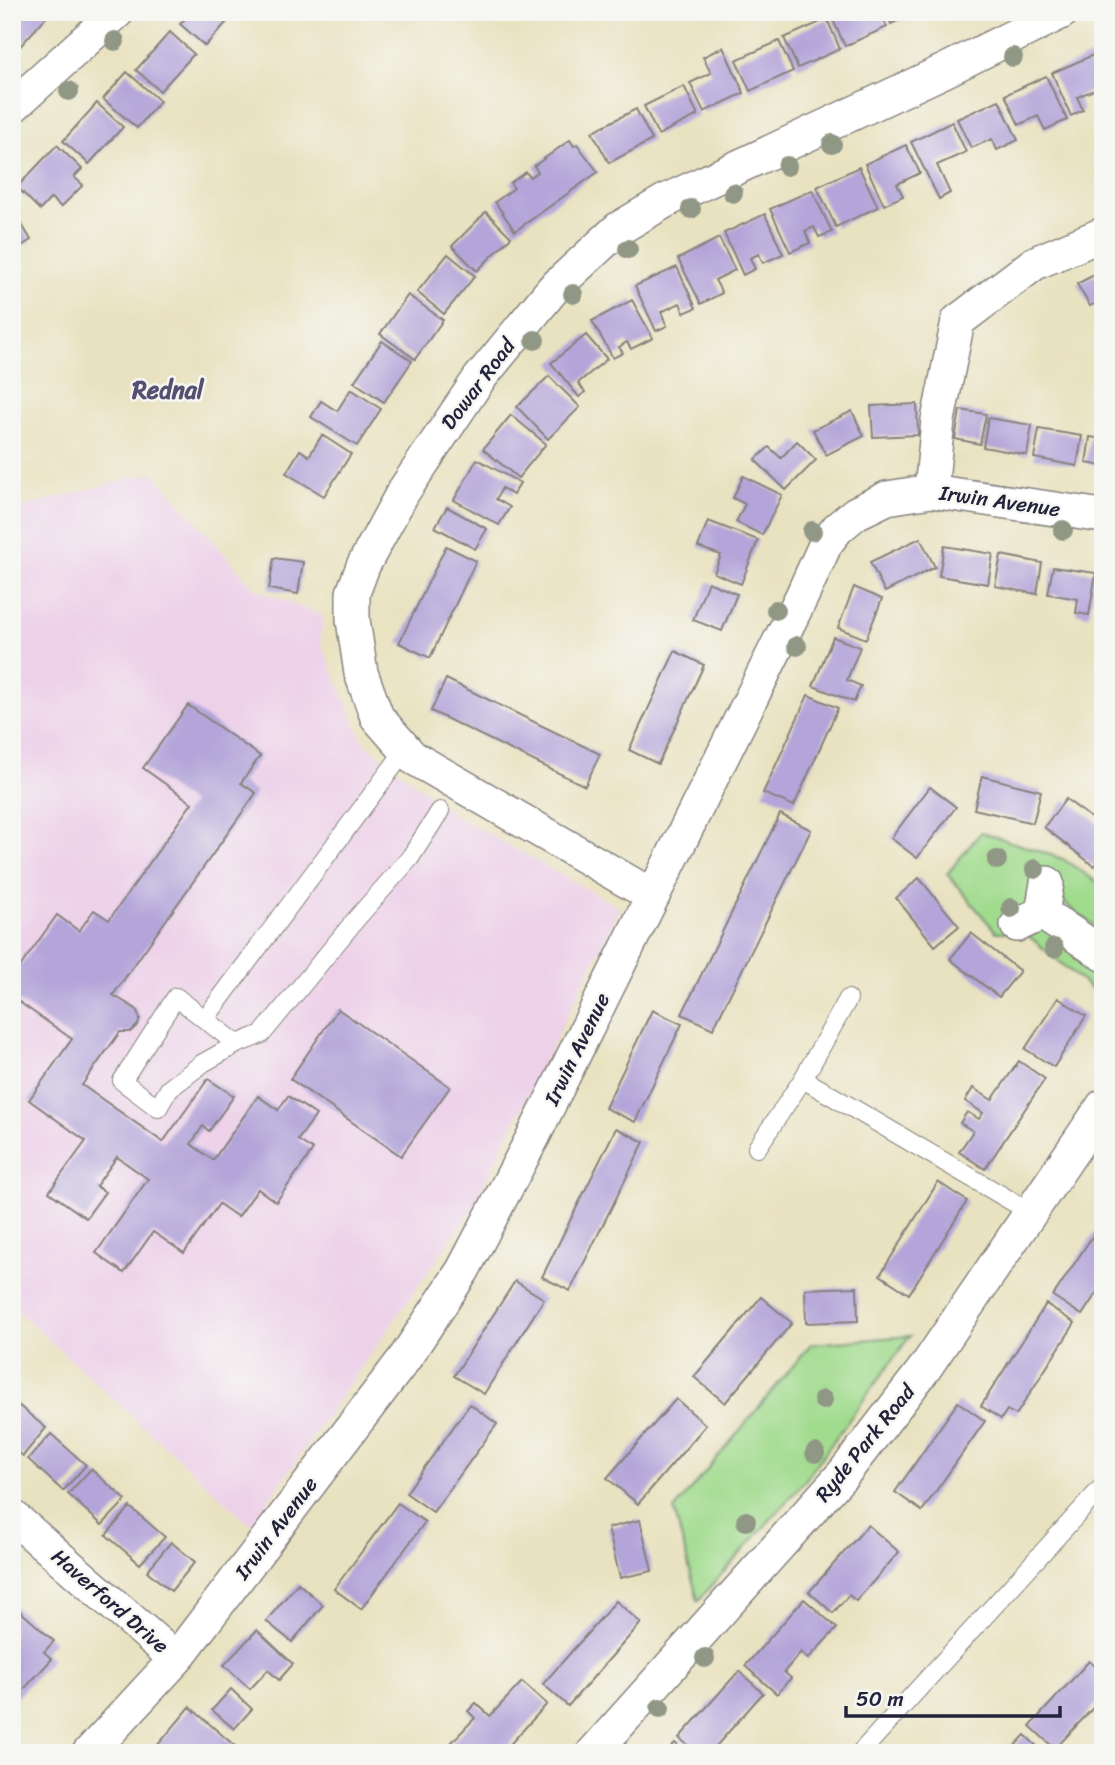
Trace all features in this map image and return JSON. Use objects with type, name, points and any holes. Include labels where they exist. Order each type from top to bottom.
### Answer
[{"type":"street","points":[[12,107],[117,12]]},
{"type":"street","name":"Dowar Road","points":[[653,895],[412,757],[377,717],[361,673],[353,620],[353,593],[363,566],[403,492],[479,379],[553,289],[618,229],[664,201],[946,70],[1062,12]]},
{"type":"street","points":[[931,491],[938,419],[958,321],[1035,263],[1103,234]]},
{"type":"street","name":"Irwin Avenue","points":[[89,1753],[176,1659],[405,1358],[463,1270],[534,1135],[802,596],[825,543],[856,513],[887,498],[931,491],[1103,516]]},
{"type":"street","points":[[1035,907],[1103,954]]},
{"type":"street","name":"Ryde Park Road","points":[[593,1753],[844,1474],[925,1368],[1103,1106]]},
{"type":"street","name":"Haverford Drive","points":[[12,1516],[176,1659]]},
{"type":"lane","points":[[205,1019],[405,749]]},
{"type":"lane","points":[[237,1044],[176,997],[122,1081],[158,1108],[169,1089],[203,1063],[262,1034],[356,918],[410,858],[440,811]]},
{"type":"lane","points":[[757,1148],[803,1080],[848,999]]},
{"type":"lane","points":[[803,1080],[1030,1212]]},
{"type":"lane","points":[[860,1753],[1103,1486]]},
{"type":"shaded area","points":[[153,472],[255,589],[323,616],[320,641],[363,742],[453,814],[620,908],[472,1209],[251,1525],[12,1306],[12,510]]},
{"type":"green space","points":[[981,832],[1063,859],[1103,886],[1103,932],[1064,903],[1061,882],[1040,879],[1103,962],[1103,999],[1024,932],[996,932],[947,874]]},
{"type":"green space","points":[[910,1336],[803,1483],[698,1601],[674,1510],[811,1344]]},
{"type":"building","points":[[12,12],[44,12],[48,15],[16,51],[12,47]]},
{"type":"building","points":[[191,12],[236,12],[205,46],[180,24]]},
{"type":"building","points":[[829,12],[880,12],[887,27],[845,46]]},
{"type":"building","points":[[886,12],[917,12],[891,24]]},
{"type":"building","points":[[827,19],[840,49],[798,68],[784,38]]},
{"type":"building","points":[[170,32],[194,54],[160,91],[136,70]]},
{"type":"building","points":[[779,41],[793,71],[750,91],[736,60]]},
{"type":"building","points":[[723,47],[744,93],[704,112],[690,83],[711,73],[703,57]]},
{"type":"building","points":[[1093,55],[1103,77],[1103,93],[1099,95],[1096,89],[1077,97],[1083,110],[1071,116],[1052,73]]},
{"type":"building","points":[[127,72],[160,101],[137,128],[103,99]]},
{"type":"building","points":[[1046,76],[1067,120],[1045,130],[1038,116],[1019,125],[1005,95]]},
{"type":"building","points":[[684,86],[698,115],[658,135],[644,106]]},
{"type":"building","points":[[999,100],[1018,140],[997,150],[992,139],[971,148],[957,119]]},
{"type":"building","points":[[97,103],[123,127],[89,164],[63,141]]},
{"type":"building","points":[[636,109],[652,140],[609,163],[592,132]]},
{"type":"building","points":[[952,122],[966,152],[937,165],[950,193],[939,199],[911,142]]},
{"type":"building","points":[[570,140],[574,146],[577,144],[598,172],[515,231],[495,202],[514,188],[510,183],[526,172],[530,177],[538,172],[534,166]]},
{"type":"building","points":[[57,145],[82,169],[74,177],[83,185],[61,207],[51,198],[40,210],[17,187]]},
{"type":"building","points":[[906,145],[920,173],[897,184],[903,196],[884,205],[865,164]]},
{"type":"building","points":[[859,167],[878,207],[836,227],[817,187]]},
{"type":"building","points":[[812,190],[832,232],[819,237],[814,227],[805,231],[810,243],[790,252],[770,209]]},
{"type":"building","points":[[12,208],[31,240],[12,252]]},
{"type":"building","points":[[486,212],[511,237],[477,271],[452,246]]},
{"type":"building","points":[[765,214],[783,254],[763,263],[759,254],[750,258],[755,269],[743,275],[724,233]]},
{"type":"building","points":[[719,238],[735,270],[715,280],[722,293],[701,304],[678,259]]},
{"type":"building","points":[[448,254],[475,276],[444,314],[417,292]]},
{"type":"building","points":[[677,267],[696,308],[684,313],[680,303],[661,312],[667,326],[656,331],[635,286]]},
{"type":"building","points":[[1103,270],[1103,300],[1090,306],[1077,284]]},
{"type":"building","points":[[408,295],[443,320],[415,359],[380,334]]},
{"type":"building","points":[[632,300],[653,338],[631,349],[627,342],[619,347],[623,353],[613,358],[592,321]]},
{"type":"building","points":[[586,335],[607,359],[578,383],[585,392],[579,397],[551,363]]},
{"type":"building","points":[[382,341],[412,361],[384,402],[354,382]]},
{"type":"building","points":[[549,376],[580,407],[548,439],[517,407]]},
{"type":"building","points":[[351,389],[381,409],[357,446],[311,417],[321,401],[337,411]]},
{"type":"building","points":[[917,404],[918,435],[873,437],[871,406]]},
{"type":"building","points":[[960,410],[986,414],[980,444],[955,439]]},
{"type":"building","points":[[852,411],[864,436],[826,455],[813,430]]},
{"type":"building","points":[[511,415],[546,444],[518,478],[483,449]]},
{"type":"building","points":[[988,418],[1032,425],[1027,455],[983,447]]},
{"type":"building","points":[[1039,429],[1082,436],[1077,466],[1034,458]]},
{"type":"building","points":[[322,435],[351,454],[324,496],[286,473],[300,450],[309,456]]},
{"type":"building","points":[[1090,437],[1103,439],[1103,466],[1086,463]]},
{"type":"building","points":[[797,441],[816,460],[786,490],[755,460],[769,447],[781,458]]},
{"type":"building","points":[[477,459],[520,483],[513,495],[502,488],[496,499],[510,507],[499,525],[454,500]]},
{"type":"building","points":[[743,476],[782,495],[762,535],[736,522],[745,504],[733,498]]},
{"type":"building","points":[[447,507],[487,529],[475,549],[435,527]]},
{"type":"building","points":[[708,521],[758,540],[741,584],[714,573],[721,555],[698,547]]},
{"type":"building","points":[[920,538],[935,567],[885,592],[870,562]]},
{"type":"building","points":[[446,546],[476,561],[430,658],[399,643]]},
{"type":"building","points":[[944,546],[993,554],[988,584],[939,576]]},
{"type":"building","points":[[1001,555],[1042,563],[1037,594],[995,586]]},
{"type":"building","points":[[274,558],[303,562],[298,594],[269,589]]},
{"type":"building","points":[[1053,567],[1096,573],[1089,615],[1076,613],[1078,599],[1048,594]]},
{"type":"building","points":[[708,582],[737,594],[722,631],[693,620]]},
{"type":"building","points":[[854,587],[882,599],[866,639],[838,628]]},
{"type":"building","points":[[833,637],[860,647],[847,680],[861,686],[854,702],[813,686]]},
{"type":"building","points":[[675,651],[704,665],[658,764],[629,750]]},
{"type":"building","points":[[446,679],[600,754],[585,786],[431,711]]},
{"type":"building","points":[[808,695],[838,708],[794,806],[763,793]]},
{"type":"building","points":[[188,705],[260,756],[241,783],[256,793],[113,995],[136,1009],[140,1018],[138,1025],[130,1032],[120,1032],[82,1085],[163,1142],[208,1079],[234,1096],[209,1131],[203,1126],[191,1144],[213,1160],[258,1096],[278,1110],[288,1096],[316,1115],[298,1140],[313,1150],[276,1202],[258,1189],[238,1217],[219,1204],[184,1253],[153,1232],[124,1273],[96,1253],[148,1179],[117,1157],[96,1186],[105,1192],[86,1218],[49,1192],[86,1141],[29,1100],[72,1039],[12,997],[12,978],[57,915],[79,931],[94,910],[109,920],[192,803],[143,768]]},
{"type":"building","points":[[982,776],[1041,791],[1033,823],[974,809]]},
{"type":"building","points":[[930,787],[956,807],[917,858],[891,838]]},
{"type":"building","points":[[1066,799],[1103,827],[1103,855],[1094,866],[1044,827]]},
{"type":"building","points":[[780,814],[811,830],[713,1029],[682,1014]]},
{"type":"building","points":[[919,878],[959,926],[935,946],[896,898]]},
{"type":"building","points":[[971,933],[1020,971],[999,997],[950,959]]},
{"type":"building","points":[[1058,998],[1086,1016],[1054,1067],[1025,1049]]},
{"type":"building","points":[[338,1009],[450,1087],[401,1156],[290,1079]]},
{"type":"building","points":[[652,1010],[682,1024],[635,1122],[605,1108]]},
{"type":"building","points":[[1019,1061],[1045,1079],[985,1169],[959,1152],[973,1131],[960,1123],[967,1112],[979,1119],[983,1113],[965,1101],[973,1088],[992,1100]]},
{"type":"building","points":[[616,1128],[644,1142],[570,1291],[542,1277]]},
{"type":"building","points":[[938,1182],[967,1201],[909,1294],[880,1275]]},
{"type":"building","points":[[1103,1220],[1103,1283],[1082,1315],[1053,1296]]},
{"type":"building","points":[[515,1281],[544,1299],[484,1394],[454,1376]]},
{"type":"building","points":[[857,1287],[858,1321],[806,1323],[805,1289]]},
{"type":"building","points":[[761,1297],[792,1323],[725,1403],[694,1377]]},
{"type":"building","points":[[1046,1304],[1075,1323],[1016,1415],[1007,1410],[1001,1419],[981,1406]]},
{"type":"building","points":[[676,1399],[706,1425],[638,1504],[607,1478]]},
{"type":"building","points":[[12,1400],[46,1428],[23,1456],[12,1447]]},
{"type":"building","points":[[958,1402],[985,1421],[922,1511],[895,1492]]},
{"type":"building","points":[[470,1404],[497,1424],[433,1512],[406,1493]]},
{"type":"building","points":[[51,1434],[86,1465],[63,1491],[28,1459]]},
{"type":"building","points":[[91,1469],[126,1500],[102,1525],[68,1494]]},
{"type":"building","points":[[398,1503],[425,1522],[361,1609],[334,1589]]},
{"type":"building","points":[[130,1507],[165,1537],[140,1564],[106,1535]]},
{"type":"building","points":[[640,1520],[652,1571],[620,1578],[608,1528]]},
{"type":"building","points":[[868,1525],[899,1552],[856,1601],[849,1595],[833,1613],[809,1592]]},
{"type":"building","points":[[171,1542],[195,1562],[171,1591],[147,1571]]},
{"type":"building","points":[[298,1583],[323,1605],[292,1642],[266,1621]]},
{"type":"building","points":[[804,1599],[837,1628],[808,1659],[801,1652],[784,1672],[791,1678],[777,1694],[745,1666]]},
{"type":"building","points":[[616,1601],[641,1623],[568,1706],[543,1684]]},
{"type":"building","points":[[12,1604],[54,1641],[44,1652],[52,1659],[12,1702]]},
{"type":"building","points":[[257,1630],[293,1664],[279,1680],[268,1670],[250,1689],[224,1665]]},
{"type":"building","points":[[1089,1661],[1103,1673],[1103,1697],[1055,1749],[1030,1726]]},
{"type":"building","points":[[739,1671],[763,1693],[710,1753],[697,1753],[679,1738]]},
{"type":"building","points":[[522,1682],[547,1704],[502,1753],[457,1753],[449,1745],[475,1718],[468,1711],[476,1703],[490,1716]]},
{"type":"building","points":[[231,1689],[252,1709],[234,1729],[212,1710]]},
{"type":"building","points":[[190,1707],[243,1753],[151,1753]]},
{"type":"building","points":[[1025,1735],[1044,1753],[1008,1753]]},
{"type":"building","points":[[675,1743],[686,1753],[666,1753]]},
{"type":"district","name":"Rednal","points":[[168,390]]}]
